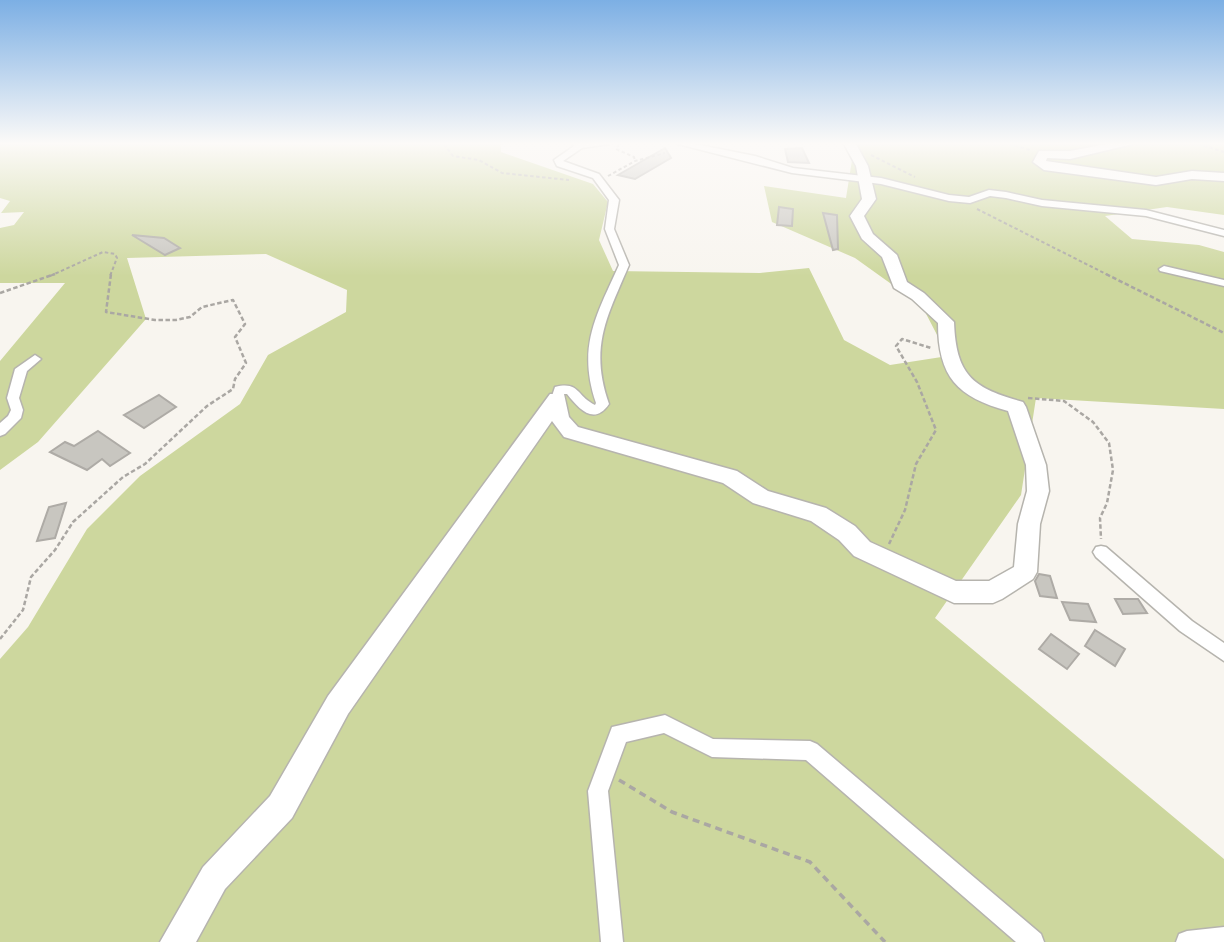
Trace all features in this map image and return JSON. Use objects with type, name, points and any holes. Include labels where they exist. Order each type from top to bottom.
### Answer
[{"type":"street","points":[[603,188],[615,205],[608,222],[609,232],[624,265],[594,336],[594,372],[603,404],[597,411],[582,404],[570,389],[559,390],[556,409],[561,421],[571,432],[730,477],[761,497],[818,514],[832,521],[862,549],[954,592],[993,592],[1026,572],[1029,524],[1038,491],[1035,465],[1016,407],[980,394],[953,374],[946,345],[946,322],[918,296],[901,285],[889,255],[867,236],[857,216],[869,199],[868,188]]},
{"type":"street","points":[[910,188],[949,198],[970,200],[989,193],[1055,205],[1146,213],[1224,233]]},
{"type":"street","points":[[1164,269],[1224,283]]},
{"type":"street","points":[[0,431],[14,418],[18,410],[13,398],[21,369],[35,359]]},
{"type":"street","points":[[177,942],[214,878],[281,807],[338,705],[557,399]]},
{"type":"street","points":[[1101,552],[1186,626],[1224,653]]},
{"type":"street","points":[[612,942],[598,792],[619,734],[664,724],[712,748],[810,751],[1032,942]]},
{"type":"street","points":[[1187,942],[1224,938]]},
{"type":"path","points":[[970,205],[1224,333]]},
{"type":"path","points":[[0,293],[69,270],[103,252],[115,254],[117,258],[109,270],[112,298],[106,312],[155,320],[176,320],[190,317],[202,307],[233,300],[245,324],[235,337],[246,363],[234,379],[233,389],[207,406],[145,464],[123,477],[73,522],[55,550],[31,577],[23,610],[0,639]]},
{"type":"path","points":[[882,559],[905,510],[916,464],[936,430],[897,346],[902,339],[949,356]]},
{"type":"path","points":[[1016,407],[1021,398],[1064,401],[1093,422],[1109,443],[1112,470],[1107,503],[1100,518],[1101,552]]},
{"type":"path","points":[[606,772],[672,812],[810,862],[885,942]]},
{"type":"green space","points":[[0,188],[596,188],[608,202],[599,240],[613,271],[760,273],[809,268],[844,340],[890,365],[948,356],[922,306],[855,258],[772,222],[764,188],[846,198],[848,188],[1224,188],[1224,215],[1167,207],[1105,216],[1132,239],[1199,245],[1224,252],[1224,409],[1036,398],[1021,495],[935,618],[1224,859],[1224,942],[0,942],[0,659],[28,627],[87,529],[140,476],[240,404],[268,355],[346,312],[347,290],[266,254],[127,258],[146,319],[38,442],[0,470],[0,361],[65,283],[0,283],[0,228],[14,225],[24,212],[1,213],[10,201],[0,198]]},
{"type":"building","points":[[779,207],[793,209],[792,226],[777,225]]},
{"type":"building","points":[[823,213],[837,215],[838,249],[833,250]]},
{"type":"building","points":[[132,235],[164,238],[180,248],[165,255]]},
{"type":"building","points":[[159,395],[176,407],[144,428],[124,415]]},
{"type":"building","points":[[98,431],[130,453],[110,466],[102,459],[87,470],[50,452],[65,442],[74,446]]},
{"type":"building","points":[[66,503],[55,538],[37,541],[49,507]]},
{"type":"building","points":[[1039,574],[1050,576],[1057,598],[1040,596],[1035,581]]},
{"type":"building","points":[[1115,599],[1138,599],[1147,613],[1123,614]]},
{"type":"building","points":[[1062,602],[1088,604],[1096,622],[1070,620]]},
{"type":"building","points":[[1095,630],[1125,649],[1115,666],[1085,646]]},
{"type":"building","points":[[1051,634],[1079,654],[1067,669],[1039,649]]}]
